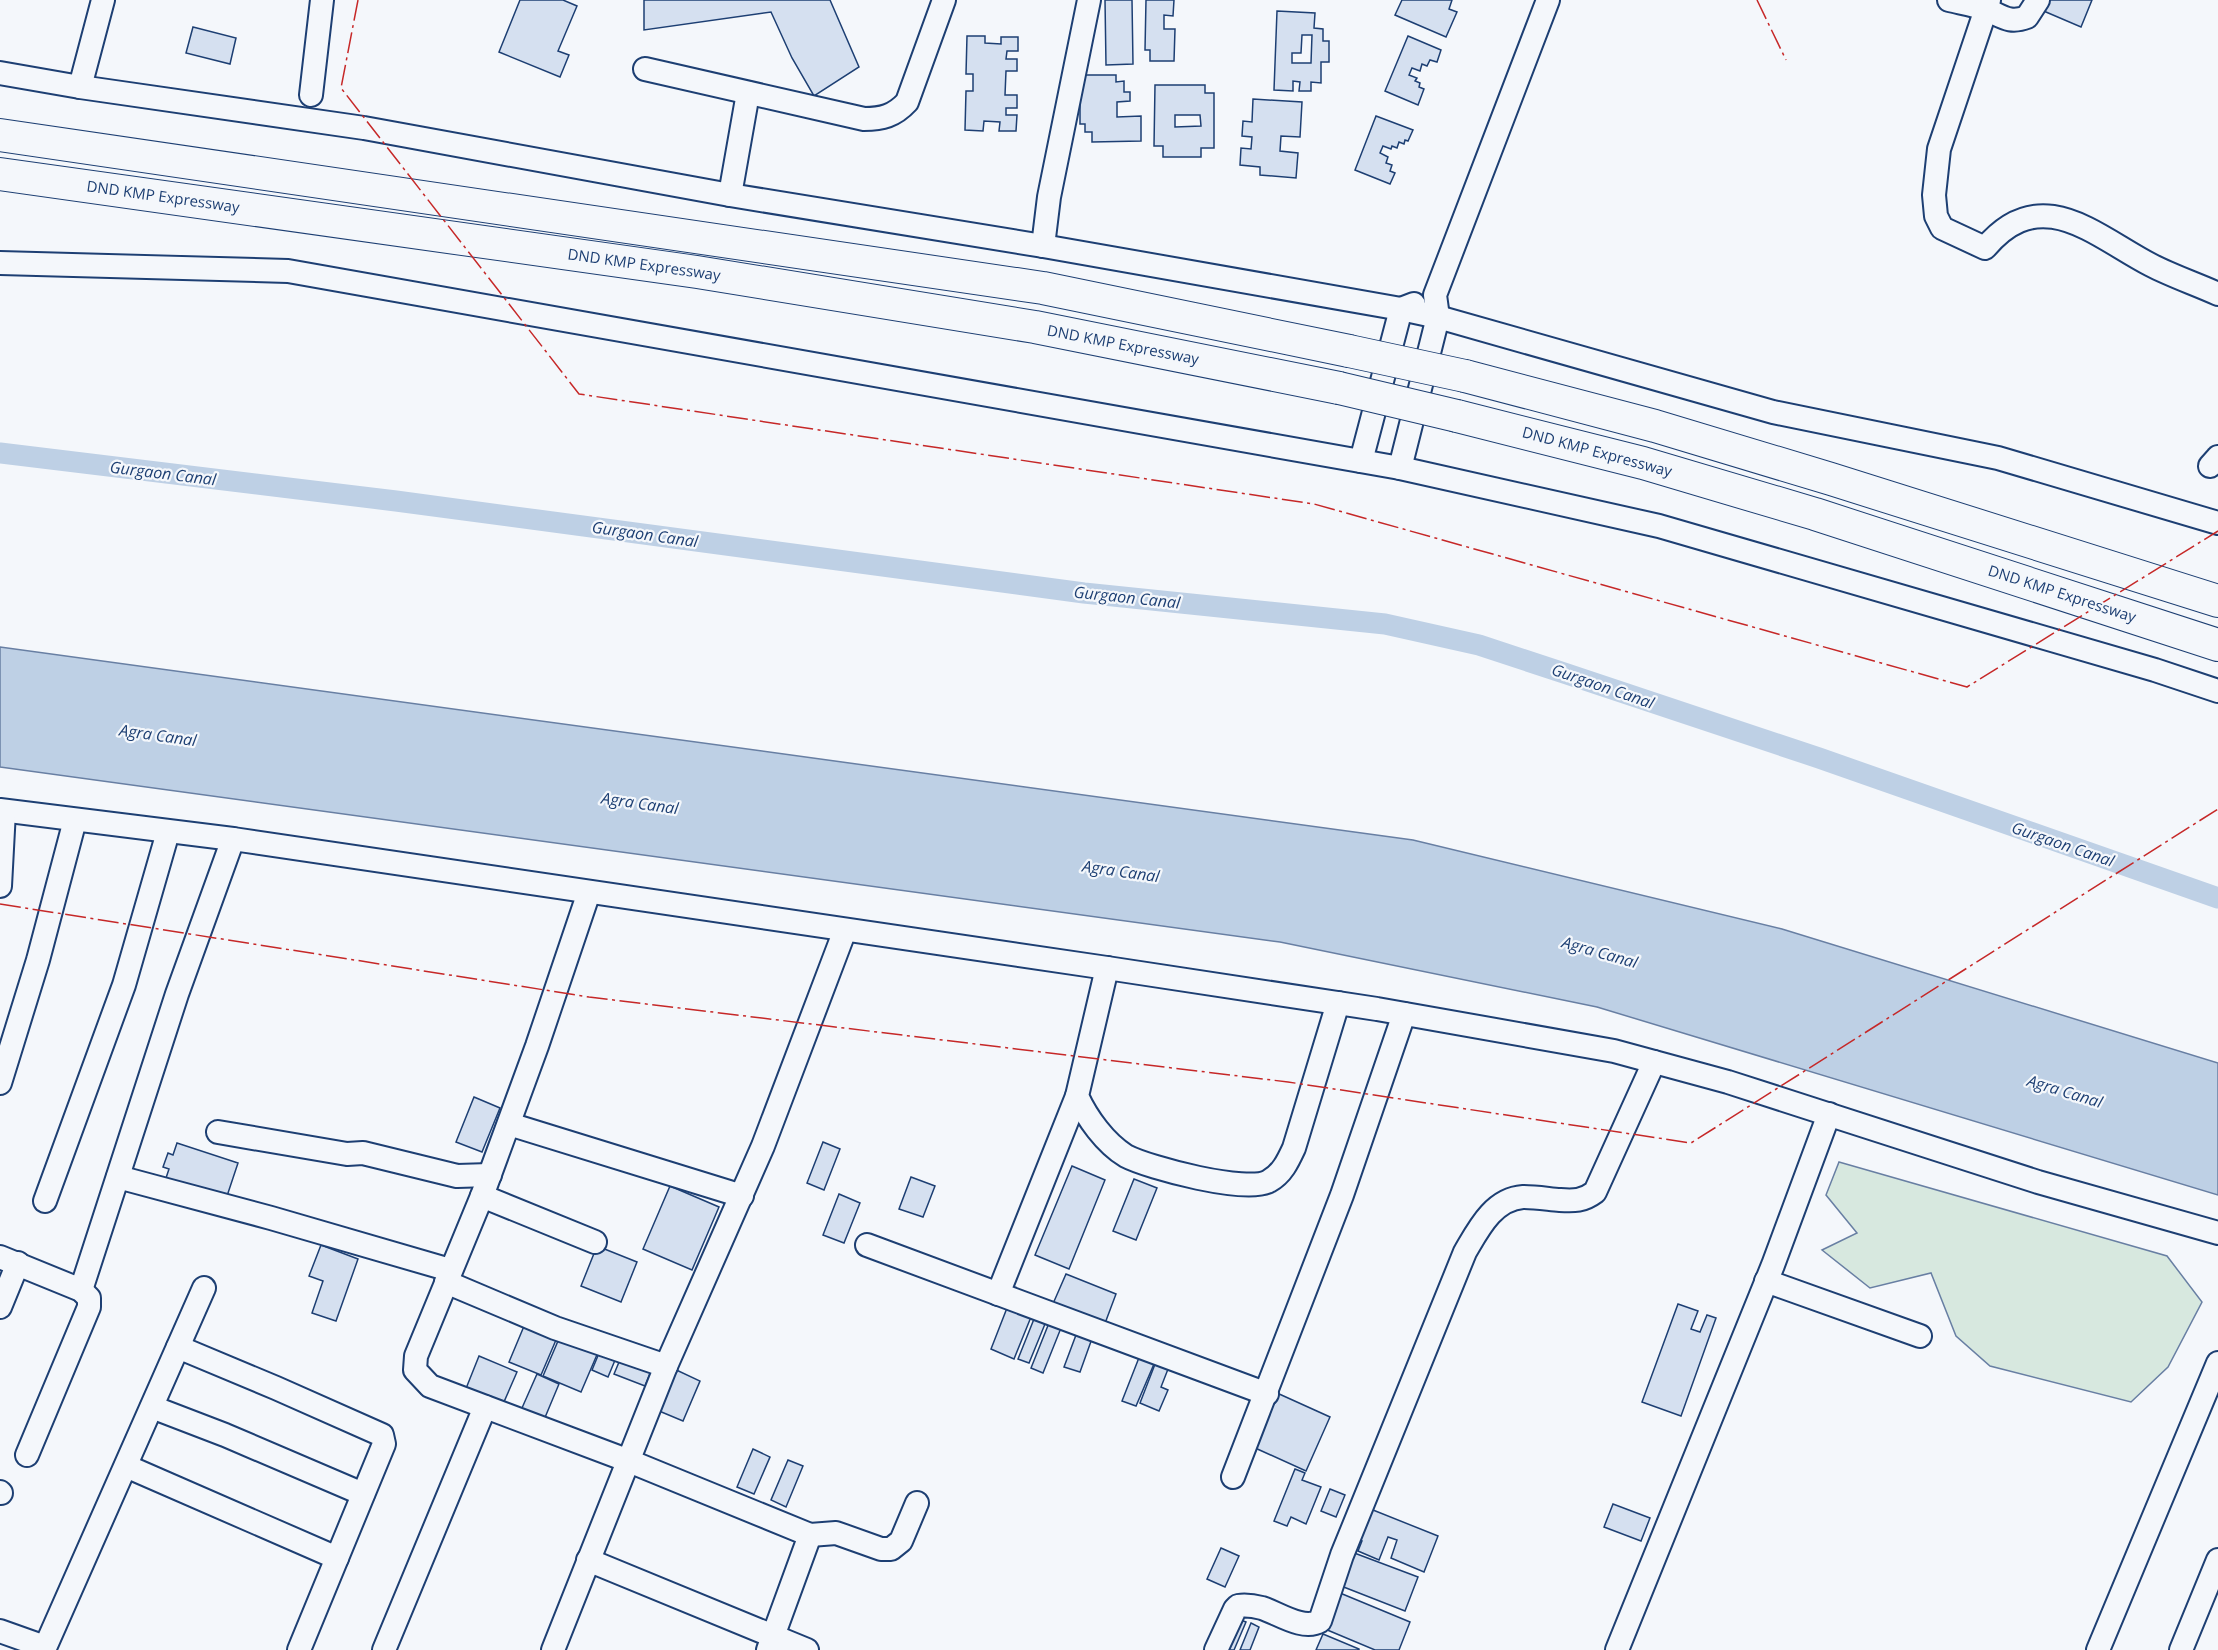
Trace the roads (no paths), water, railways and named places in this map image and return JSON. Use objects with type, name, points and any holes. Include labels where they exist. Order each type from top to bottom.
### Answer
[{"type":"highway","points":[[0,135],[1043,288],[1349,351],[1465,376],[1655,426],[2218,601]]},
{"type":"highway","name":"DND KMP Expressway","points":[[0,174],[697,272],[1035,327],[1340,388],[1643,463],[1815,514],[2218,645]]},
{"type":"street","points":[[80,87],[103,0]]},
{"type":"street","points":[[311,95],[322,0]]},
{"type":"street","points":[[645,69],[864,119],[887,117],[898,112],[907,102],[944,0]]},
{"type":"street","points":[[1043,246],[1049,197],[1089,0]]},
{"type":"street","points":[[1400,468],[1436,306],[1548,0]]},
{"type":"street","points":[[1949,0],[1988,5],[2006,20],[2019,20],[2027,17],[2037,0]]},
{"type":"street","points":[[1988,5],[1939,149],[1934,195],[1936,216],[1942,228],[1985,248],[1994,237],[2016,222],[2026,218],[2061,217],[2095,231],[2152,266],[2218,294]]},
{"type":"street","points":[[0,73],[80,87],[364,128],[730,195],[1043,246],[1401,309],[1436,306],[1773,412],[1998,458],[2218,523]]},
{"type":"street","points":[[730,195],[748,93]]},
{"type":"street","points":[[0,263],[288,271],[1400,468],[1659,526],[2155,670],[2218,691]]},
{"type":"street","points":[[1361,461],[1401,309]]},
{"type":"street","points":[[0,886],[2,810],[233,839],[1338,1003],[1614,1051],[1728,1082],[2038,1182],[2218,1233]]},
{"type":"street","points":[[0,1083],[38,960],[75,820]]},
{"type":"street","points":[[45,1201],[124,985],[168,832]]},
{"type":"street","points":[[81,1290],[177,994],[233,839]]},
{"type":"street","points":[[589,892],[509,1124],[416,1356],[415,1370],[430,1386],[629,1461],[810,1535],[836,1533],[881,1549],[891,1549],[901,1541],[917,1503]]},
{"type":"street","points":[[553,1650],[666,1366],[742,1196],[788,1083],[845,930]]},
{"type":"street","points":[[998,1294],[1077,1096],[1107,968]]},
{"type":"street","points":[[1077,1096],[1086,1116],[1125,1155],[1178,1174],[1233,1183],[1256,1185],[1268,1183],[1278,1175],[1294,1148],[1338,1003]]},
{"type":"street","points":[[1233,1477],[1267,1395],[1342,1195],[1404,1014]]},
{"type":"street","points":[[1216,1650],[1234,1609],[1238,1606],[1260,1608],[1301,1623],[1314,1624],[1320,1621],[1342,1555],[1465,1252],[1480,1225],[1506,1201],[1522,1197],[1577,1201],[1594,1192],[1654,1062]]},
{"type":"street","points":[[1617,1650],[1766,1281],[1829,1114]]},
{"type":"street","points":[[509,1124],[742,1196]]},
{"type":"street","points":[[218,1132],[347,1154],[363,1153],[457,1176],[486,1185],[595,1242]]},
{"type":"street","points":[[118,1177],[271,1218],[448,1276],[555,1328],[666,1366]]},
{"type":"street","points":[[867,1245],[1267,1395]]},
{"type":"street","points":[[0,1306],[9,1260],[81,1290],[89,1298],[89,1307],[27,1455]]},
{"type":"street","points":[[1766,1281],[1920,1336]]},
{"type":"street","points":[[0,1631],[44,1649],[204,1287]]},
{"type":"street","points":[[177,1347],[382,1435],[384,1444],[299,1650]]},
{"type":"street","points":[[2098,1650],[2208,1384],[2217,1370]]},
{"type":"street","points":[[152,1407],[225,1435],[363,1494]]},
{"type":"street","points":[[384,1650],[485,1407]]},
{"type":"street","points":[[126,1466],[337,1558]]},
{"type":"street","points":[[771,1643],[808,1546],[810,1535]]},
{"type":"street","points":[[588,1560],[771,1643],[807,1650]]},
{"type":"street","points":[[2181,1650],[2218,1560]]},
{"type":"water","name":"Agra Canal","points":[[0,647],[1413,840],[1782,929],[2218,1063],[2218,1195],[1597,1007],[1280,942],[0,767]]},
{"type":"waterway","name":"Gurgaon Canal","points":[[0,453],[396,501],[1084,593],[1385,624],[1479,645],[1819,758],[2218,898]]}]
